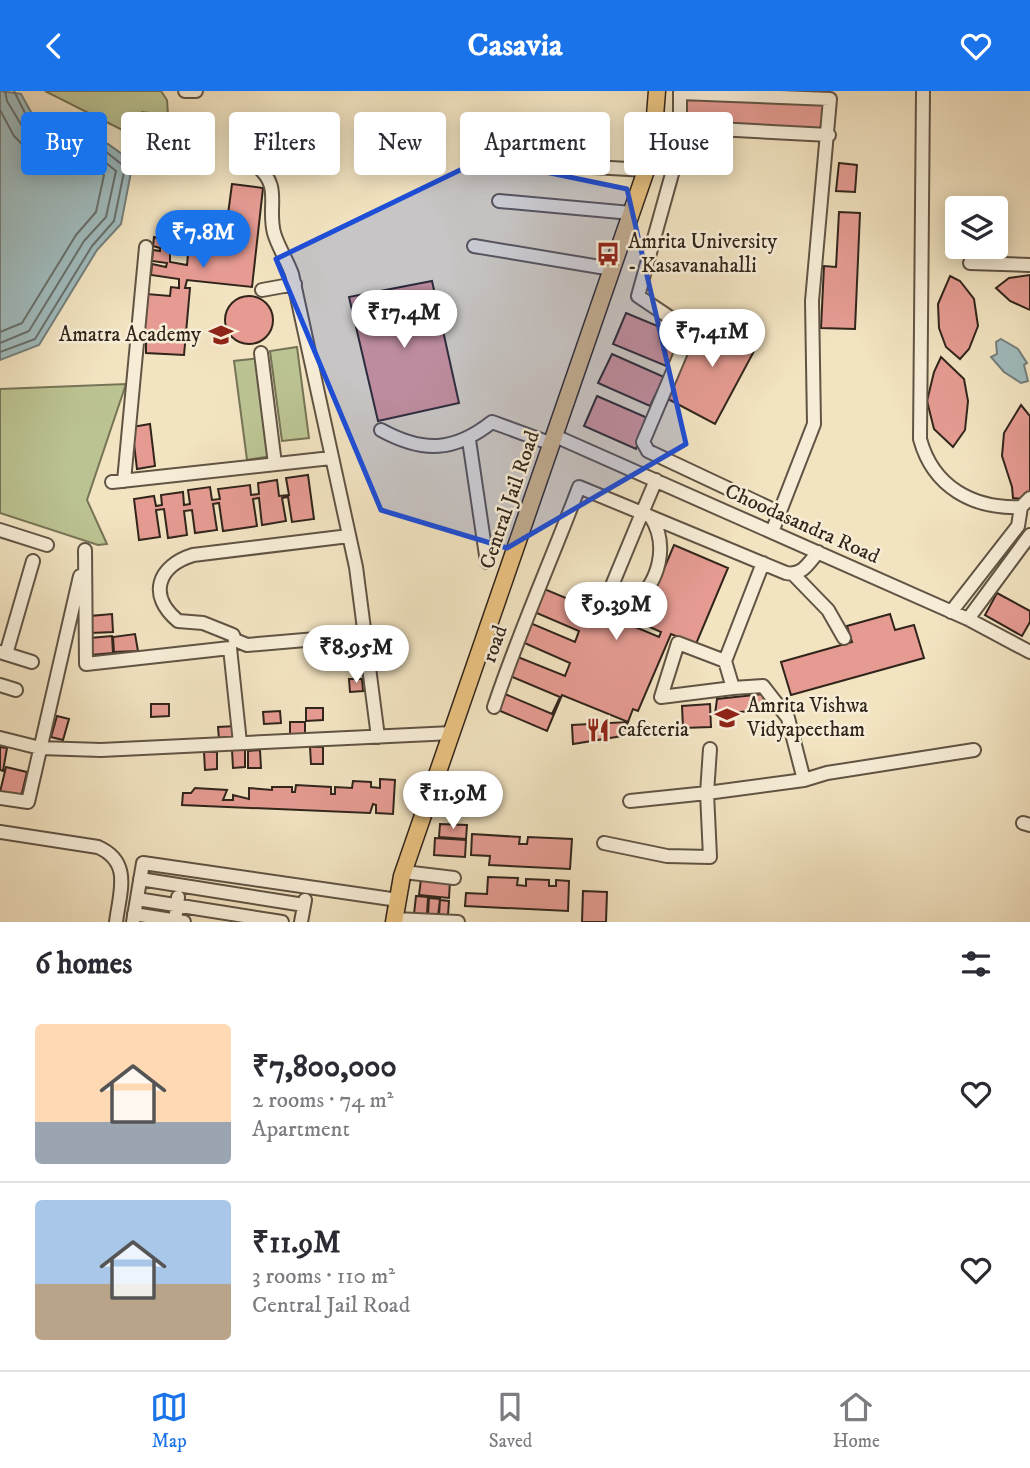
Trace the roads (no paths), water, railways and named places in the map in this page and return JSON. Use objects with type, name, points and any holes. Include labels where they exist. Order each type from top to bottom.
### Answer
[{"type":"main road","name":"Central Jail Road","points":[[656,112],[657,91]]},
{"type":"main road","name":"Central Jail Road","points":[[395,920],[404,871],[644,175]]},
{"type":"street","points":[[185,91],[196,91]]},
{"type":"street","points":[[923,91],[920,439],[927,463],[951,490],[999,508],[1026,503],[1018,526],[951,612]]},
{"type":"street","points":[[772,532],[814,424],[812,301],[829,135],[830,99],[680,93],[680,127],[829,135]]},
{"type":"street","points":[[265,175],[270,180],[274,232],[288,261],[295,284],[356,567],[378,737]]},
{"type":"street","points":[[672,175],[638,296],[690,331],[643,442],[648,451],[779,513]]},
{"type":"street","points":[[499,201],[631,213]]},
{"type":"street","points":[[474,246],[612,269]]},
{"type":"street","points":[[146,247],[118,482],[331,458]]},
{"type":"street","points":[[970,263],[1030,265]]},
{"type":"street","points":[[262,290],[295,284]]},
{"type":"street","points":[[261,353],[275,464]]},
{"type":"street","name":"Choodasandra Road","points":[[469,440],[492,422],[554,440],[656,480],[818,552],[968,619],[1030,652]]},
{"type":"street","points":[[381,430],[403,442],[442,446],[469,440],[487,562]]},
{"type":"street","points":[[613,583],[647,515],[656,480]]},
{"type":"street","name":"road","points":[[494,706],[534,594],[549,567],[579,487],[647,515]]},
{"type":"street","points":[[647,515],[794,575],[828,610],[844,638]]},
{"type":"street","points":[[634,603],[653,579],[661,555],[661,539],[647,515]]},
{"type":"street","points":[[0,530],[47,545]]},
{"type":"street","points":[[968,619],[1030,535]]},
{"type":"street","points":[[349,536],[193,555],[171,565],[163,574],[160,593],[163,604],[178,621],[203,623],[233,635],[235,640],[247,645],[363,635]]},
{"type":"street","points":[[85,550],[86,664],[230,648],[240,743]]},
{"type":"street","points":[[794,575],[802,572],[818,552]]},
{"type":"street","points":[[32,662],[3,653],[33,561]]},
{"type":"street","points":[[733,688],[725,661],[763,563]]},
{"type":"street","points":[[0,798],[28,802],[80,575]]},
{"type":"street","points":[[725,661],[678,643],[661,697],[763,686],[788,718],[804,780]]},
{"type":"street","points":[[0,685],[16,690]]},
{"type":"street","points":[[0,738],[40,748],[101,750],[452,733]]},
{"type":"street","points":[[604,843],[667,856],[710,857],[707,793],[709,749]]},
{"type":"street","points":[[630,801],[804,780],[827,773],[974,750]]},
{"type":"street","points":[[0,832],[97,847],[112,853],[120,865],[121,882],[116,922]]},
{"type":"street","points":[[182,869],[177,905],[178,921],[133,918],[143,863],[182,869],[223,876],[265,882],[306,889],[398,900]]},
{"type":"street","points":[[404,871],[454,878]]},
{"type":"street","points":[[218,917],[223,876]]},
{"type":"street","points":[[140,879],[304,905]]},
{"type":"street","points":[[259,920],[265,882]]},
{"type":"street","points":[[301,922],[306,889]]},
{"type":"street","points":[[137,898],[177,905],[218,917],[282,922]]},
{"type":"street","points":[[395,920],[458,922]]},
{"type":"water","points":[[0,91],[21,94],[31,112],[21,112],[21,175],[107,175],[107,144],[121,153],[121,175],[130,175],[121,224],[97,250],[39,345],[0,360]]},
{"type":"water","points":[[1001,339],[1018,349],[1027,363],[1024,365],[1028,381],[1021,383],[1004,372],[991,357],[997,354],[996,342]]},
{"type":"place","name":"Amrita University - Kasavanahalli","points":[[608,254]]},
{"type":"place","name":"Amatra Academy","points":[[221,335]]},
{"type":"place","name":"Amrita Vishwa Vidyapeetham","points":[[727,718]]},
{"type":"place","name":"cafeteria","points":[[598,730]]}]
